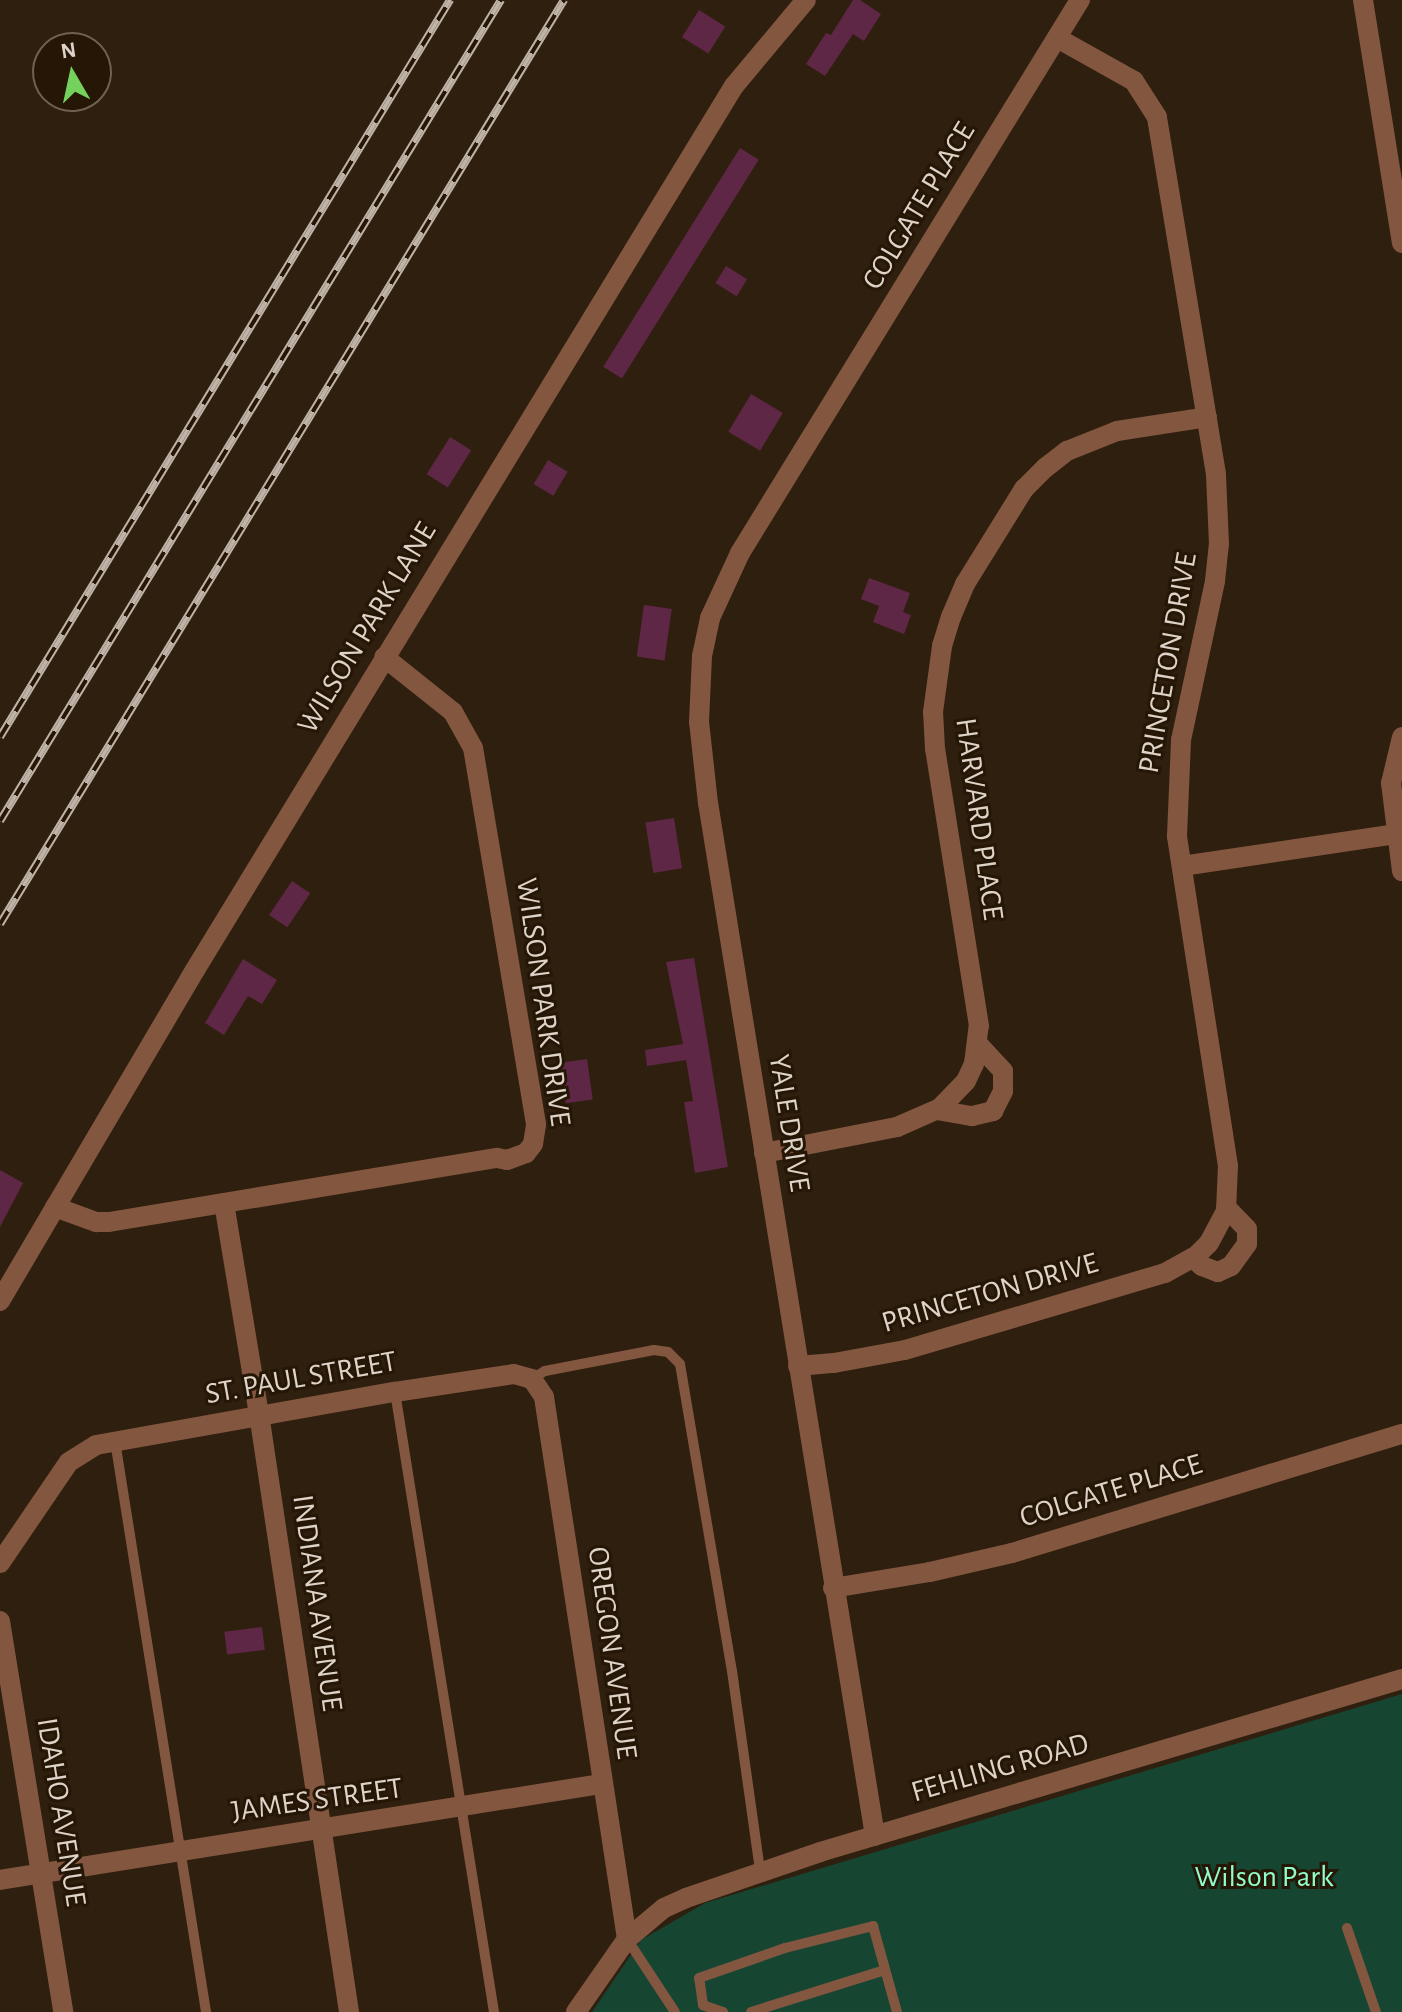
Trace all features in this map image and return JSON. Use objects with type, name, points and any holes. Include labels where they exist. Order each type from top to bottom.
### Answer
[{"type":"street","name":"WILSON PARK LANE","points":[[0,1301],[384,657],[734,86],[806,0]]},
{"type":"street","name":"COLGATE PLACE","points":[[809,442],[1080,0]]},
{"type":"street","points":[[1363,0],[1402,243]]},
{"type":"street","name":"PRINCETON DRIVE","points":[[798,1366],[905,1350],[1165,1273],[1193,1258],[1219,1228],[1226,1207],[1228,1166],[1177,836],[1181,740],[1208,623],[1219,544],[1216,474],[1163,136],[1157,117],[1134,81],[1057,38]]},
{"type":"street","name":"HARVARD PLACE","points":[[764,1153],[897,1127],[937,1110],[966,1081],[979,1045],[979,1026],[935,749],[935,682],[951,617],[965,584],[1024,489],[1045,468],[1067,451],[1117,431],[1207,417]]},
{"type":"street","name":"YALE DRIVE","points":[[809,442],[725,582],[710,618],[699,689],[708,803],[875,1836]]},
{"type":"street","name":"WILSON PARK DRIVE","points":[[55,1207],[96,1222],[109,1222],[497,1158],[507,1160],[526,1153],[536,1135],[473,748],[465,729],[446,704],[384,657]]},
{"type":"street","points":[[1402,737],[1391,783],[1400,833],[1402,871]]},
{"type":"street","points":[[1182,866],[1400,833]]},
{"type":"street","points":[[937,1110],[972,1116],[993,1111],[1003,1091],[1003,1071],[979,1045]]},
{"type":"street","name":"INDIANA AVENUE","points":[[224,1203],[349,2012]]},
{"type":"street","points":[[1193,1258],[1202,1266],[1218,1272],[1231,1266],[1247,1244],[1247,1229],[1226,1207]]},
{"type":"street","name":"ST. PAUL STREET","points":[[0,1563],[69,1462],[81,1451],[115,1441],[395,1392],[514,1374],[532,1379]]},
{"type":"street","name":"OREGON AVENUE","points":[[532,1379],[544,1397],[627,1939]]},
{"type":"street","name":"COLGATE PLACE","points":[[833,1588],[930,1572],[1012,1553],[1402,1434]]},
{"type":"street","name":"IDAHO AVENUE","points":[[0,1621],[63,2012]]},
{"type":"street","name":"FEHLING ROAD","points":[[576,2012],[627,1939],[664,1908],[760,1871],[1402,1679]]},
{"type":"street","name":"JAMES STREET","points":[[0,1880],[178,1850],[462,1809],[601,1784]]},
{"type":"lane","points":[[532,1379],[545,1371],[654,1350],[668,1352],[680,1364],[732,1671],[760,1871]]},
{"type":"lane","points":[[395,1392],[494,2012]]},
{"type":"lane","points":[[115,1441],[206,2012]]},
{"type":"lane","points":[[723,2012],[703,2005],[699,1978],[785,1948],[873,1926],[897,2012]]},
{"type":"lane","points":[[1347,1928],[1376,2012]]},
{"type":"lane","points":[[627,1939],[675,2012]]},
{"type":"lane","points":[[751,2012],[885,1970]]},
{"type":"green space","name":"Wilson Park","points":[[1402,1694],[1402,2012],[592,2012],[641,1940],[705,1903]]},
{"type":"building","points":[[853,0],[860,0],[881,14],[864,41],[853,34],[825,76],[806,64],[826,33],[831,35]]},
{"type":"building","points":[[699,10],[725,26],[708,54],[682,37]]},
{"type":"building","points":[[740,148],[759,160],[622,378],[603,367]]},
{"type":"building","points":[[726,266],[747,279],[737,296],[715,283]]},
{"type":"building","points":[[751,394],[783,413],[760,451],[728,432]]},
{"type":"building","points":[[450,437],[471,450],[448,488],[427,474]]},
{"type":"building","points":[[548,460],[568,472],[553,496],[534,484]]},
{"type":"building","points":[[869,578],[910,593],[903,612],[911,615],[904,634],[873,622],[879,606],[861,599]]},
{"type":"building","points":[[644,605],[672,609],[664,660],[637,656]]},
{"type":"building","points":[[674,818],[682,868],[653,873],[645,823]]},
{"type":"building","points":[[292,881],[310,893],[287,927],[269,915]]},
{"type":"building","points":[[694,958],[728,1167],[695,1173],[684,1102],[693,1101],[686,1060],[647,1066],[645,1050],[683,1044],[666,962]]},
{"type":"building","points":[[243,959],[277,980],[262,1004],[248,996],[224,1035],[205,1023]]},
{"type":"building","points":[[587,1059],[593,1100],[566,1103],[560,1063]]},
{"type":"building","points":[[0,1170],[23,1183],[0,1227]]},
{"type":"building","points":[[262,1627],[265,1650],[227,1654],[224,1632]]},
{"type":"railway","points":[[0,737],[450,0]]},
{"type":"railway","points":[[0,821],[501,0]]},
{"type":"railway","points":[[0,924],[564,0]]}]
